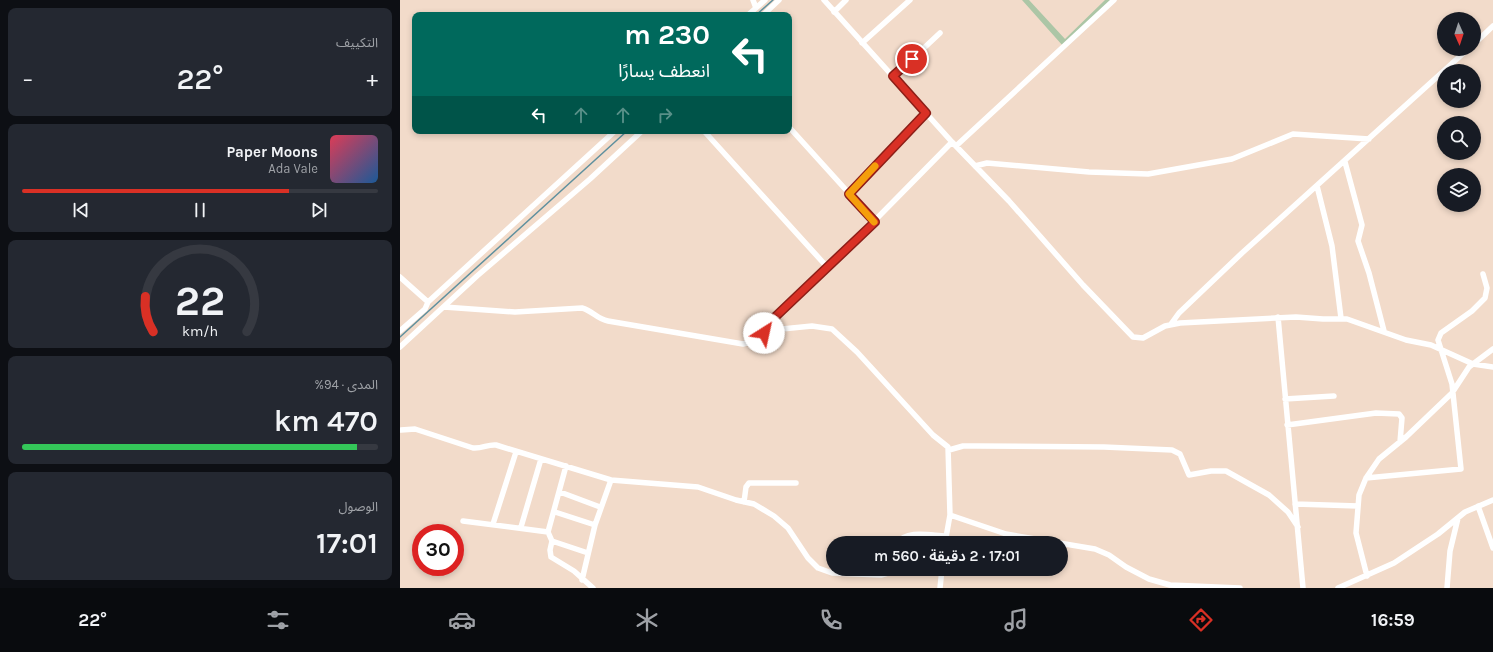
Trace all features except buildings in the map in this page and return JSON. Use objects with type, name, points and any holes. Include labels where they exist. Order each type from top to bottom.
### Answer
[{"type":"street","points":[[753,0],[756,8]]},
{"type":"street","points":[[751,12],[765,0]]},
{"type":"street","points":[[766,12],[779,0]]},
{"type":"street","points":[[824,0],[954,144],[1050,246],[1083,285],[1133,337],[1143,338],[1171,324],[1278,317],[1341,318],[1356,321],[1384,332],[1442,350],[1473,364],[1493,367]]},
{"type":"street","points":[[834,12],[846,0]]},
{"type":"street","points":[[862,43],[910,0]]},
{"type":"street","points":[[764,333],[774,318],[828,268],[954,144],[1114,0]]},
{"type":"street","points":[[1481,37],[1493,26]]},
{"type":"street","points":[[893,76],[940,33]]},
{"type":"street","points":[[1171,324],[1179,313],[1237,258],[1345,162],[1460,56]]},
{"type":"street","points":[[849,194],[926,113]]},
{"type":"street","points":[[792,130],[875,222]]},
{"type":"street","points":[[400,332],[425,308],[428,302],[612,134]]},
{"type":"street","points":[[400,347],[482,271],[590,179],[639,134]]},
{"type":"street","points":[[707,134],[828,268]]},
{"type":"street","points":[[975,166],[987,163],[1089,172],[1148,174],[1232,159],[1294,134],[1369,139]]},
{"type":"street","points":[[1345,162],[1362,225],[1358,241],[1370,273],[1384,332]]},
{"type":"street","points":[[1317,186],[1332,246],[1341,318]]},
{"type":"street","points":[[1366,478],[1461,469],[1450,376],[1438,340],[1441,333],[1472,311],[1485,298],[1488,288],[1484,274]]},
{"type":"street","points":[[400,277],[428,302]]},
{"type":"street","points":[[444,307],[515,312],[582,308],[590,310],[599,318],[608,321],[743,344],[750,342],[764,333],[800,326],[824,326],[832,329],[858,352],[932,435],[946,445],[950,450],[950,516],[946,536],[906,536]]},
{"type":"street","points":[[1278,317],[1303,588]]},
{"type":"street","points":[[1367,576],[1357,543],[1356,533],[1361,488],[1366,478],[1379,460],[1452,393],[1463,375],[1473,364],[1493,349]]},
{"type":"street","points":[[1285,400],[1334,396]]},
{"type":"street","points":[[1287,425],[1376,413],[1394,413],[1399,414],[1402,418],[1400,442]]},
{"type":"street","points":[[401,430],[415,429],[473,448],[484,448],[494,445],[611,480],[698,487],[758,506],[785,525],[808,558],[818,568],[826,571]]},
{"type":"street","points":[[950,450],[963,446],[1104,447],[1172,450],[1180,454],[1188,475],[1211,471],[1226,471],[1269,495],[1288,512],[1298,527]]},
{"type":"street","points":[[493,524],[516,452]]},
{"type":"street","points":[[521,527],[541,459]]},
{"type":"street","points":[[566,466],[555,512],[548,532],[552,541],[550,550],[551,557],[574,570],[582,580],[593,588]]},
{"type":"street","points":[[582,580],[600,507],[611,480]]},
{"type":"street","points":[[744,502],[746,487],[749,484],[796,483]]},
{"type":"street","points":[[560,492],[600,507]]},
{"type":"street","points":[[1338,588],[1394,563],[1427,542],[1458,517],[1493,500]]},
{"type":"street","points":[[1295,504],[1358,506]]},
{"type":"street","points":[[1478,506],[1493,548]]},
{"type":"street","points":[[555,512],[595,525]]},
{"type":"street","points":[[950,516],[1006,534],[1095,549],[1109,555],[1126,567],[1149,579],[1170,585],[1240,588]]},
{"type":"street","points":[[1447,588],[1450,551],[1458,517]]},
{"type":"street","points":[[463,521],[521,527],[548,532]]},
{"type":"street","points":[[552,541],[588,552]]},
{"type":"street","points":[[940,588],[941,576]]},
{"type":"green space","points":[[1022,0],[1029,0],[1065,39],[1105,0],[1113,0],[1063,46]]},
{"type":"waterway","points":[[759,12],[773,0]]},
{"type":"waterway","points":[[400,337],[624,134]]},
{"type":"slow traffic","points":[[874,222],[849,194],[875,166]]},
{"type":"route","points":[[764,333],[769,323],[875,222],[849,194],[926,113],[893,76],[912,59]]}]
